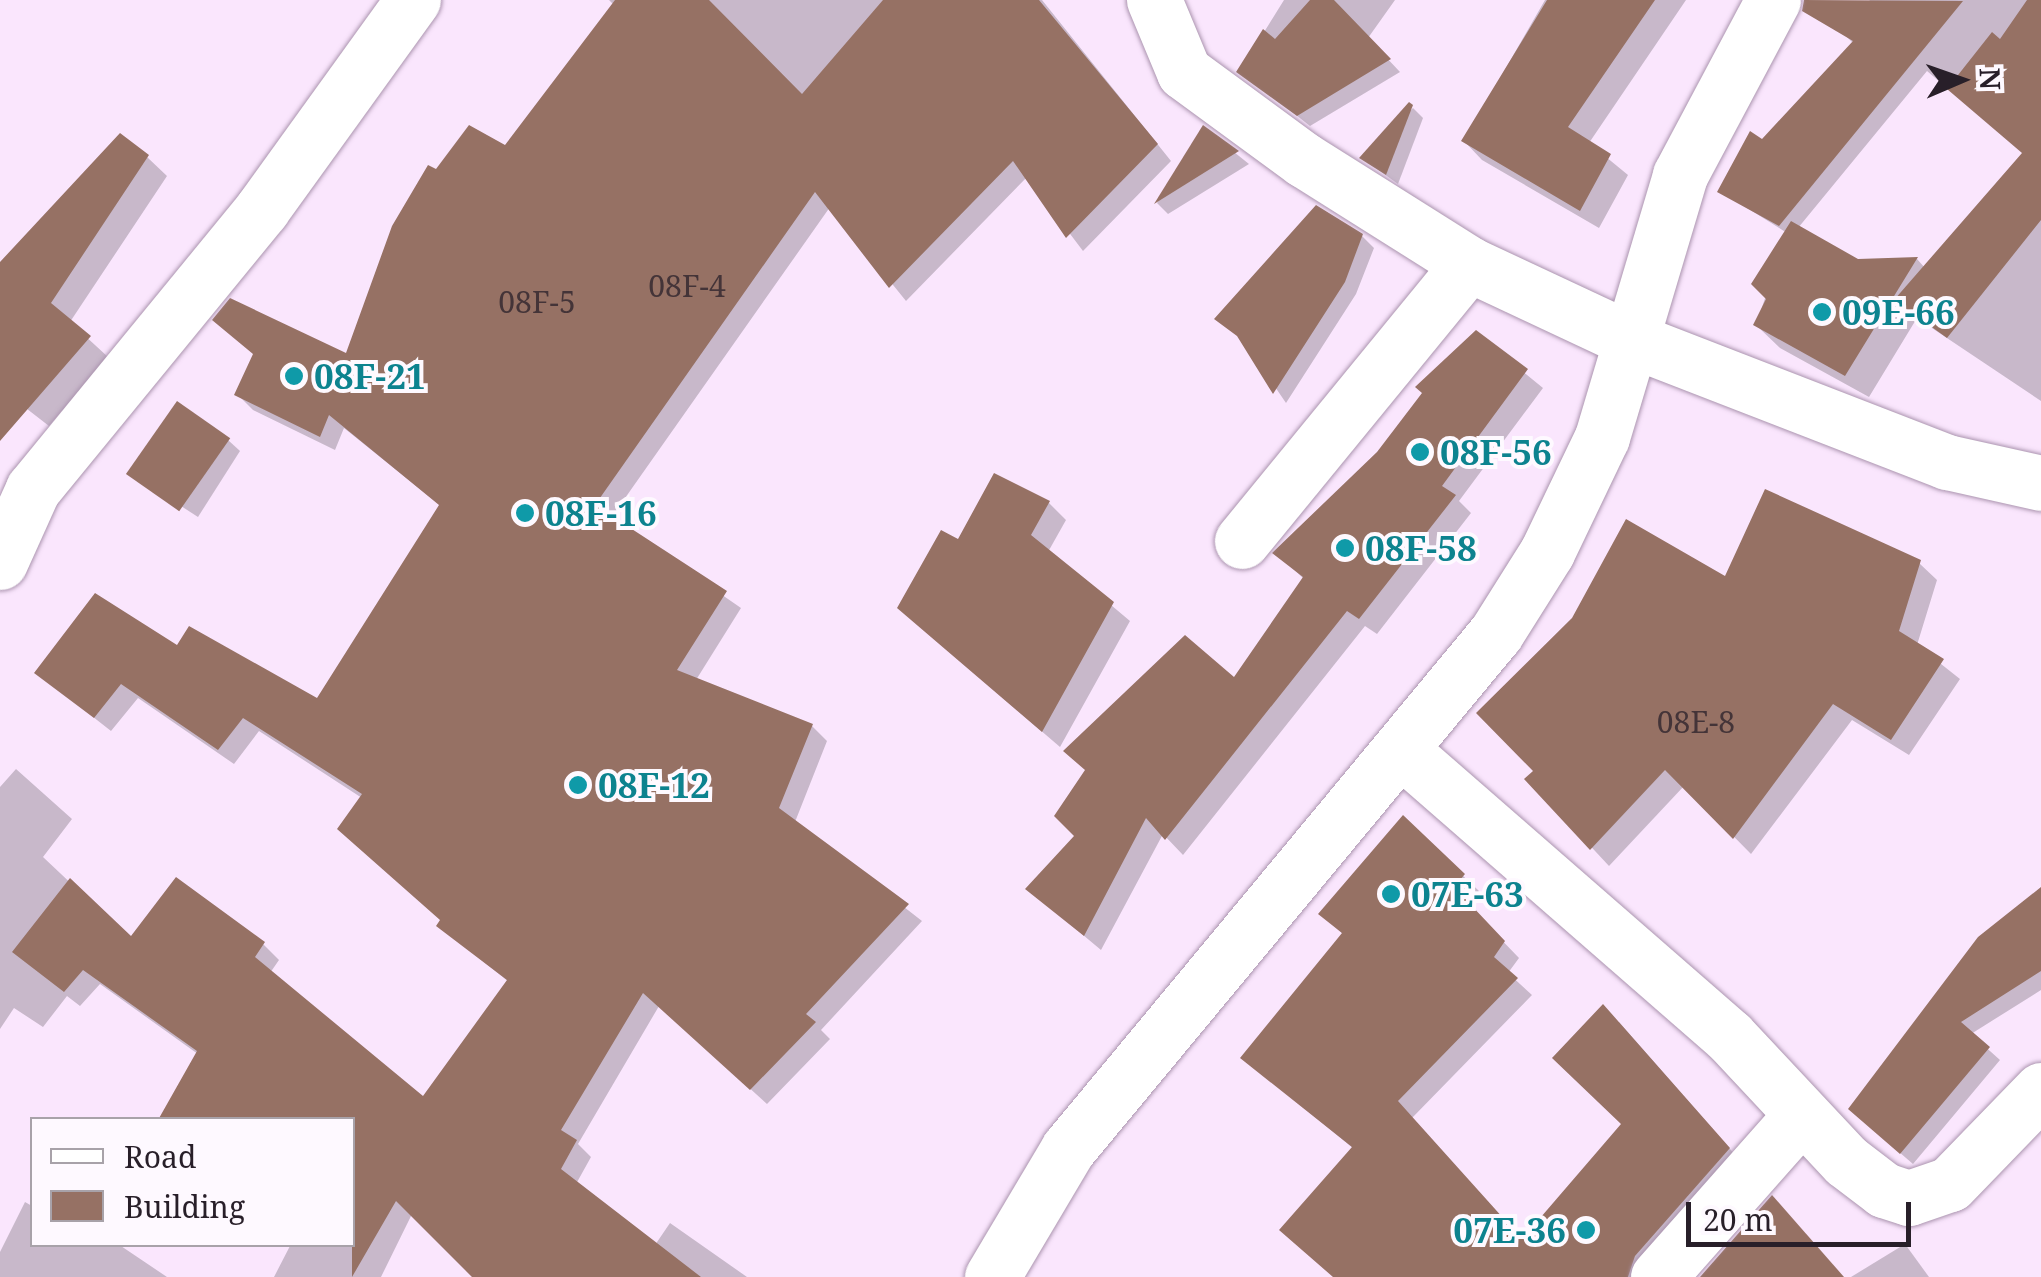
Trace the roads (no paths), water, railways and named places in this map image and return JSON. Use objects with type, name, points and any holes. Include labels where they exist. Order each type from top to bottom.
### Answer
[{"type":"street","points":[[0,562],[34,490],[262,209],[412,0]]},
{"type":"street","points":[[1154,0],[1184,72],[1304,160],[1469,264],[1627,338],[1947,462],[2041,483]]},
{"type":"street","points":[[992,1277],[1068,1149],[1496,634],[1547,552],[1602,437],[1627,338],[1680,176],[1772,0]]},
{"type":"street","points":[[1242,541],[1469,264]]},
{"type":"street","points":[[1401,750],[1729,1036],[1846,1162],[1884,1190],[1909,1198],[1950,1184],[2041,1090]]},
{"type":"street","points":[[1658,1277],[1802,1114]]},
{"type":"place","name":"09E-66","points":[[1822,312]]},
{"type":"place","name":"08F-21","points":[[294,376]]},
{"type":"place","name":"08F-56","points":[[1420,452]]},
{"type":"place","name":"08F-16","points":[[525,513]]},
{"type":"place","name":"08F-58","points":[[1345,548]]},
{"type":"place","name":"08F-12","points":[[578,785]]},
{"type":"place","name":"07E-63","points":[[1391,894]]},
{"type":"place","name":"07E-36","points":[[1586,1230]]}]
